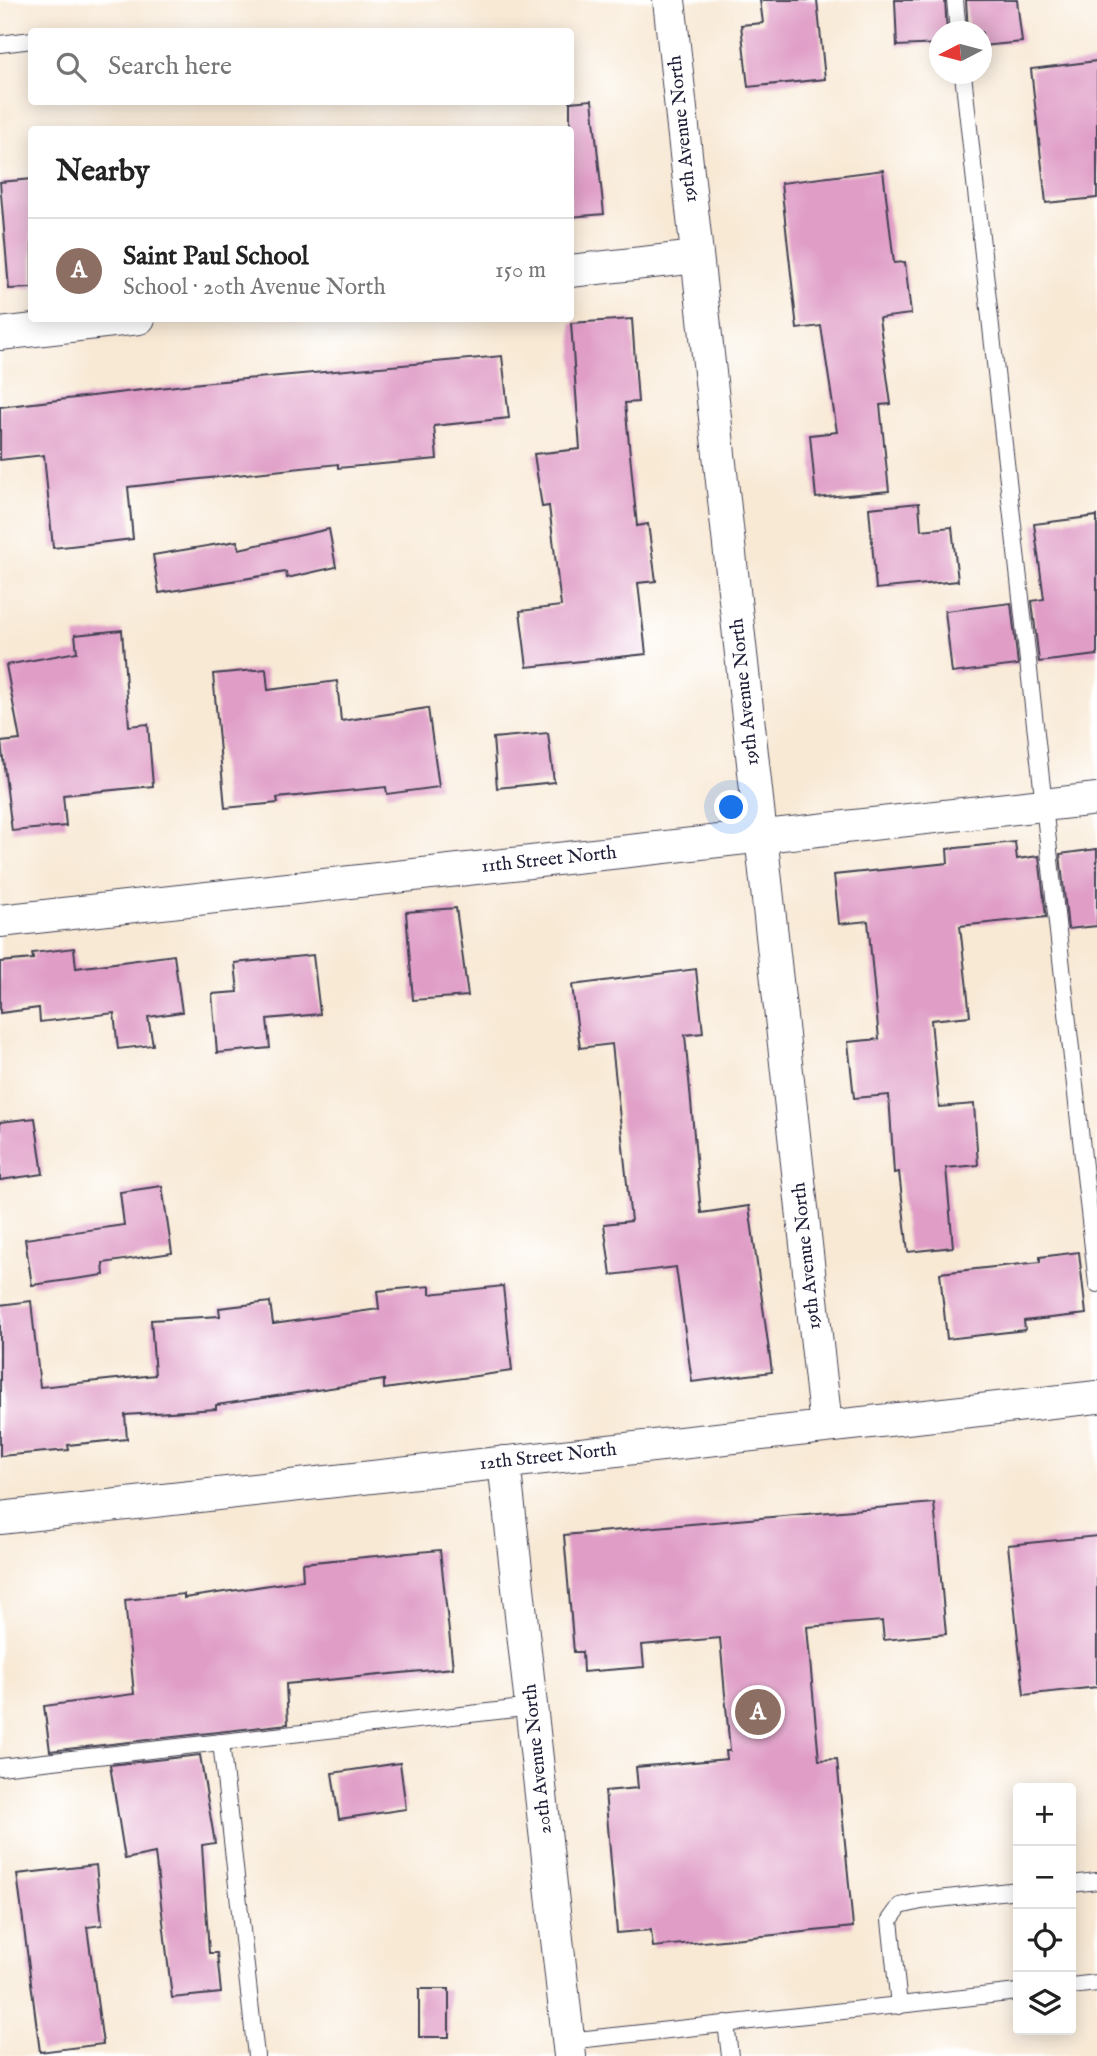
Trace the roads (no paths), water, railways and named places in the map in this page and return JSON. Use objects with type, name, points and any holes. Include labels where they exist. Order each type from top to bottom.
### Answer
[{"type":"street","name":"19th Avenue North","points":[[669,0],[826,1426]]},
{"type":"street","points":[[574,271],[697,257]]},
{"type":"street","points":[[0,334],[104,322]]},
{"type":"street","name":"11th Street North","points":[[0,921],[1097,799]]},
{"type":"street","name":"12th Street North","points":[[0,1518],[1097,1397]]},
{"type":"street","name":"20th Avenue North","points":[[504,1462],[569,2049]]},
{"type":"lane","points":[[955,0],[957,21]]},
{"type":"lane","points":[[0,44],[28,40]]},
{"type":"lane","points":[[964,84],[1097,1284]]},
{"type":"lane","points":[[0,1767],[532,1707]]},
{"type":"lane","points":[[220,1742],[256,2056]]},
{"type":"lane","points":[[1076,1883],[1097,1881]]},
{"type":"lane","points":[[899,2006],[890,1920],[900,1906],[921,1901],[1013,1891]]},
{"type":"lane","points":[[1076,1985],[1097,1983]]},
{"type":"lane","points":[[569,2049],[726,2023],[1013,1993]]},
{"type":"lane","points":[[726,2023],[730,2056]]},
{"type":"place","name":"Saint Paul School","points":[[758,1712]]}]
